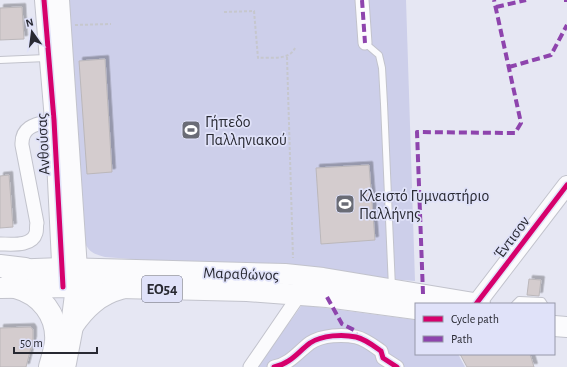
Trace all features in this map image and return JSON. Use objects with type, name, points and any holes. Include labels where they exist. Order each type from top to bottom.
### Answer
[{"type":"highway","points":[[0,266],[13,282],[43,303],[50,313],[56,336],[56,343],[50,367]]},
{"type":"highway","points":[[64,367],[72,326],[70,278]]},
{"type":"highway","points":[[72,326],[82,312],[92,302],[121,288]]},
{"type":"main road","name":"Μαραθώνος","points":[[0,270],[13,282],[70,278],[285,274],[323,278],[472,303]]},
{"type":"main road","name":"Μαραθώνος","points":[[70,278],[121,288],[247,291],[300,294],[415,309]]},
{"type":"main road","points":[[555,312],[567,313]]},
{"type":"main road","points":[[555,326],[567,327]]},
{"type":"street","name":"Ανθούσας","points":[[44,0],[54,120],[70,278]]},
{"type":"street","name":"Ανθούσας","points":[[60,0],[70,278]]},
{"type":"street","points":[[362,0],[365,43]]},
{"type":"street","name":"Ανθούσας","points":[[0,244],[24,243],[32,240],[36,234],[37,223],[22,145],[22,138],[25,131],[31,127],[54,120]]},
{"type":"street","name":"Έντισον","points":[[479,303],[561,205],[567,185]]},
{"type":"street","points":[[300,294],[252,364],[273,367],[286,363],[314,341],[339,336],[357,337],[381,351],[383,358],[397,367]]},
{"type":"lane","points":[[365,43],[379,55],[382,68],[392,289]]},
{"type":"lane","points":[[0,60],[49,58]]},
{"type":"lane","points":[[516,303],[519,300],[542,301],[543,303]]},
{"type":"path","points":[[224,12],[254,11],[258,58],[286,57],[293,52],[295,48]]},
{"type":"path","points":[[62,26],[111,24]]},
{"type":"path","points":[[286,57],[293,258]]},
{"type":"shaded area","points":[[67,0],[406,0],[415,281],[105,257],[91,251],[83,239]]},
{"type":"shaded area","points":[[302,305],[415,320],[415,355],[459,355],[465,367],[257,367]]},
{"type":"building","points":[[22,7],[24,39],[0,40],[0,8]]},
{"type":"building","points":[[105,59],[112,172],[87,174],[79,61]]},
{"type":"building","name":"Κλειστό Γυμναστήριο Παλλήνης","points":[[369,165],[375,240],[321,244],[316,168]]},
{"type":"building","points":[[9,175],[13,227],[0,228],[0,176]]},
{"type":"building","points":[[529,279],[541,280],[539,296],[527,295]]},
{"type":"building","points":[[31,327],[33,330],[33,340],[26,367],[0,367],[0,328]]},
{"type":"building","points":[[461,355],[530,355],[534,367],[467,367]]},
{"type":"marked path","points":[[362,0],[365,43]]},
{"type":"marked path","points":[[423,294],[417,132],[515,133],[521,123],[494,0]]},
{"type":"marked path","points":[[496,7],[526,0]]},
{"type":"marked path","points":[[509,67],[551,55],[567,25]]},
{"type":"marked path","points":[[327,297],[342,324],[354,330],[357,337]]},
{"type":"cycle path","points":[[44,0],[54,120],[63,287]]},
{"type":"cycle path","points":[[477,303],[567,185]]},
{"type":"cycle path","points":[[274,367],[285,363],[315,340],[339,335],[356,337],[366,341],[381,351],[383,358],[397,367]]},
{"type":"place","name":"Γήπεδο Παλληνιακού","points":[[191,130]]},
{"type":"place","name":"Κλειστό Γυμναστήριο Παλλήνης","points":[[345,204]]}]
